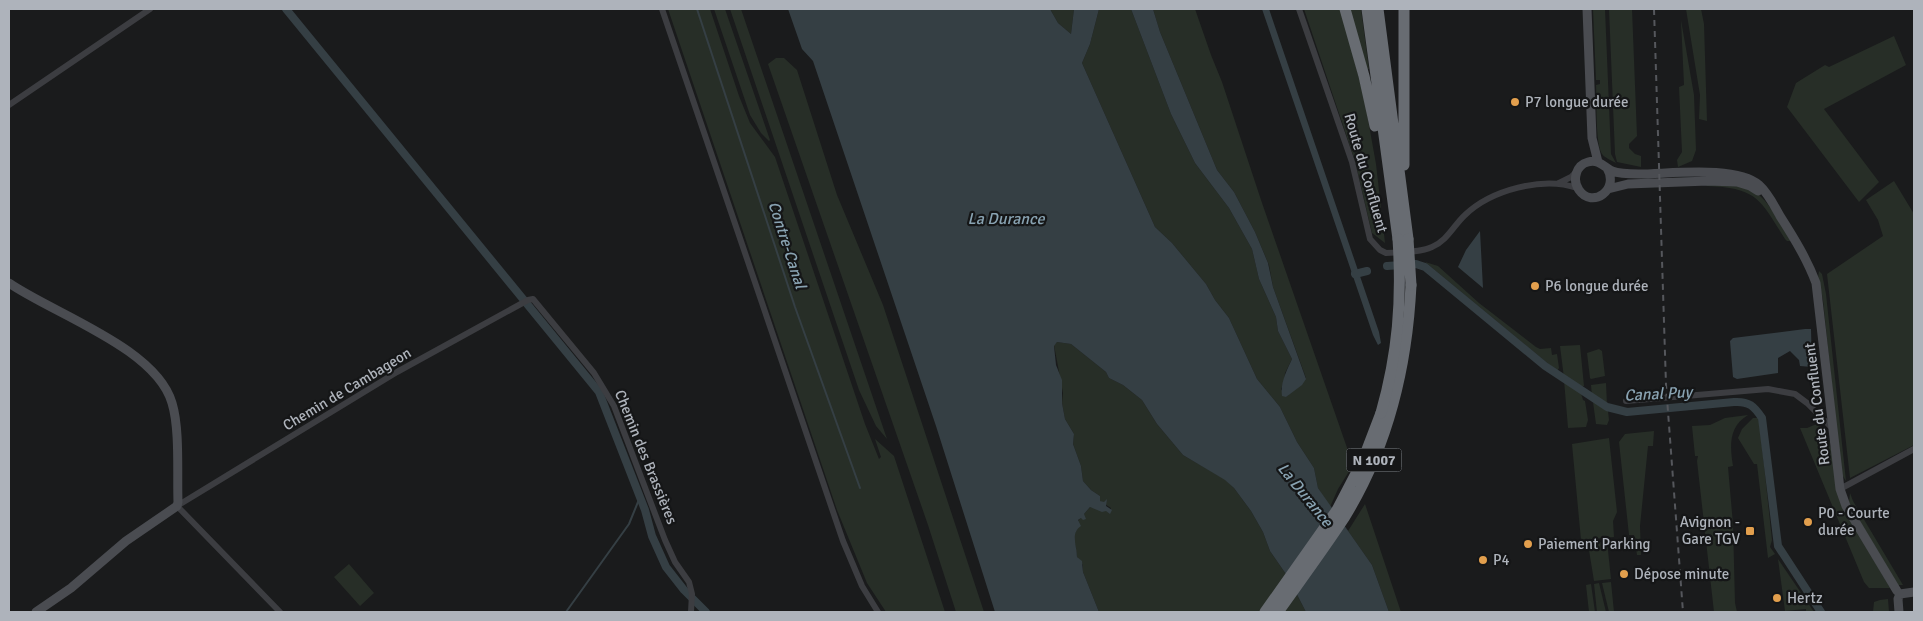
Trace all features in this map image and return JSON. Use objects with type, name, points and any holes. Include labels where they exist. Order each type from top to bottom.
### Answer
[{"type":"highway","points":[[1346,9],[1376,128],[1386,158]]},
{"type":"highway","name":"N 1007","points":[[1278,612],[1344,517],[1376,456],[1388,422],[1404,360],[1411,285],[1386,158],[1368,9]]},
{"type":"highway","name":"N 1007","points":[[1266,612],[1337,510],[1373,437],[1388,386],[1400,316],[1404,206],[1378,9]]},
{"type":"highway","points":[[1404,9],[1404,206]]},
{"type":"street","points":[[9,105],[150,9]]},
{"type":"street","points":[[662,9],[843,541],[862,586],[878,612]]},
{"type":"street","name":"Route du Confluent","points":[[1299,9],[1352,162],[1372,243],[1380,250],[1386,253],[1431,248],[1444,240],[1463,216],[1490,197],[1517,188],[1559,183]]},
{"type":"street","points":[[1587,9],[1592,138],[1598,162]]},
{"type":"street","points":[[1559,183],[1571,177],[1584,163],[1592,138]]},
{"type":"street","points":[[1584,163],[1598,162],[1614,171],[1636,174],[1714,173],[1740,175],[1758,184],[1774,205]]},
{"type":"street","points":[[1577,170],[1575,182],[1577,188],[1584,195],[1594,197],[1603,194],[1608,189],[1611,178],[1607,168]]},
{"type":"street","points":[[1608,189],[1628,184],[1708,181],[1737,182],[1758,191],[1774,205]]},
{"type":"street","points":[[1559,183],[1577,188]]},
{"type":"street","name":"Route du Confluent","points":[[1774,205],[1805,258],[1816,283],[1840,489],[1846,506],[1899,592]]},
{"type":"street","points":[[9,283],[110,340],[134,356],[155,374],[164,386],[172,402],[175,419],[177,506],[126,541],[71,588],[36,612]]},
{"type":"street","name":"Chemin de Cambageon","points":[[177,506],[397,372],[528,301]]},
{"type":"street","name":"Chemin des Brassières","points":[[528,301],[606,390],[614,406],[665,540],[675,562],[689,582],[692,594],[691,612]]},
{"type":"street","points":[[1626,401],[1768,388],[1794,394],[1807,403],[1833,429]]},
{"type":"street","points":[[1840,489],[1914,449]]},
{"type":"street","points":[[177,506],[280,612]]},
{"type":"street","points":[[1899,612],[1899,592],[1914,592]]},
{"type":"shaded area","points":[[668,9],[710,9],[750,123],[775,157],[865,424],[879,459],[881,457],[875,439],[894,456],[945,612],[886,612],[867,583],[837,510]]},
{"type":"shaded area","points":[[714,9],[725,9],[769,141],[761,133],[750,115]]},
{"type":"shaded area","points":[[730,9],[741,9],[887,439],[876,426],[859,390]]},
{"type":"shaded area","points":[[1050,9],[1074,9],[1071,34],[1058,23]]},
{"type":"shaded area","points":[[1099,9],[1131,9],[1171,114],[1195,163],[1229,208],[1252,249],[1259,279],[1276,317],[1278,331],[1292,359],[1285,373],[1281,389],[1286,397],[1306,378],[1273,287],[1269,265],[1255,232],[1234,192],[1217,170],[1160,32],[1153,9],[1195,9],[1222,82],[1353,465],[1338,489],[1330,507],[1318,488],[1314,468],[1297,442],[1280,407],[1257,379],[1229,318],[1215,300],[1206,284],[1172,243],[1155,227],[1082,63],[1090,44]]},
{"type":"shaded area","points":[[1304,9],[1341,9],[1364,97],[1376,164],[1385,243],[1372,233],[1355,161]]},
{"type":"shaded area","points":[[1349,9],[1361,9],[1369,69],[1366,69]]},
{"type":"shaded area","points":[[1593,9],[1605,9],[1611,154],[1616,163],[1602,154],[1598,140],[1596,85],[1600,84],[1600,80],[1596,80]]},
{"type":"shaded area","points":[[1609,9],[1632,9],[1637,136],[1629,144],[1629,148],[1635,154],[1641,156],[1641,167],[1617,162],[1615,154]]},
{"type":"shaded area","points":[[1686,9],[1701,9],[1704,24],[1707,121],[1699,119],[1700,95]]},
{"type":"shaded area","points":[[1681,20],[1694,95],[1696,150],[1692,161],[1678,167],[1677,160],[1682,152],[1679,87],[1684,85]]},
{"type":"shaded area","points":[[1894,36],[1906,65],[1824,109],[1879,182],[1859,202],[1787,107],[1796,83],[1825,65],[1829,67]]},
{"type":"shaded area","points":[[776,58],[784,58],[797,70],[837,195],[883,305],[984,612],[956,612],[928,525],[768,64]]},
{"type":"shaded area","points":[[1894,181],[1914,214],[1914,445],[1850,478],[1827,274],[1883,236],[1878,220],[1866,200]]},
{"type":"shaded area","points":[[1705,183],[1735,184],[1752,190],[1772,209],[1791,241],[1785,239],[1763,205],[1755,198],[1737,190],[1707,186]]},
{"type":"shaded area","points":[[1425,262],[1438,266],[1479,303],[1536,347],[1540,349],[1551,348],[1552,355],[1557,354],[1559,368],[1557,371]]},
{"type":"shaded area","points":[[1819,271],[1822,274],[1826,294],[1846,481],[1841,473],[1823,300],[1818,278]]},
{"type":"shaded area","points":[[1057,342],[1071,344],[1106,372],[1109,378],[1123,385],[1142,400],[1157,424],[1183,455],[1226,480],[1234,488],[1251,511],[1263,532],[1270,551],[1288,577],[1306,612],[1099,612],[1083,572],[1083,565],[1077,557],[1074,538],[1078,521],[1090,507],[1110,511],[1111,508],[1100,501],[1100,496],[1083,481],[1081,466],[1073,444],[1074,434],[1065,419],[1062,403],[1063,393],[1054,345]]},
{"type":"shaded area","points":[[1580,345],[1584,386],[1581,386],[1582,391],[1564,378],[1560,346]]},
{"type":"shaded area","points":[[1599,349],[1602,351],[1605,376],[1591,379],[1587,353]]},
{"type":"shaded area","points":[[1564,380],[1581,393],[1585,401],[1588,420],[1586,427],[1568,428]]},
{"type":"shaded area","points":[[1606,383],[1607,405],[1592,396],[1591,385]]},
{"type":"shaded area","points":[[1593,402],[1608,411],[1609,420],[1607,425],[1596,424]]},
{"type":"shaded area","points":[[1748,415],[1741,420],[1734,431],[1731,445],[1733,466],[1728,467],[1737,612],[1714,612],[1697,461],[1698,456],[1695,456],[1692,426],[1710,425],[1725,418]]},
{"type":"shaded area","points":[[1753,418],[1759,418],[1772,540],[1770,547],[1775,554],[1768,558],[1757,464],[1754,464],[1738,438],[1742,429]]},
{"type":"shaded area","points":[[1819,423],[1828,438],[1832,452],[1840,502],[1890,588],[1869,588],[1864,582],[1800,428],[1807,428]]},
{"type":"shaded area","points":[[1654,431],[1653,446],[1648,446],[1640,526],[1641,555],[1637,555],[1634,535],[1629,535],[1619,442],[1625,434]]},
{"type":"shaded area","points":[[1609,438],[1617,512],[1613,521],[1614,537],[1581,540],[1572,444]]},
{"type":"shaded area","points":[[1850,493],[1903,585],[1898,585],[1850,505]]},
{"type":"shaded area","points":[[1365,504],[1401,612],[1389,612],[1372,565],[1348,531]]},
{"type":"shaded area","points":[[1607,541],[1611,579],[1594,581],[1588,544]]},
{"type":"shaded area","points":[[1778,559],[1814,612],[1806,612],[1806,609],[1785,611]]},
{"type":"shaded area","points":[[349,564],[374,593],[360,606],[334,577]]},
{"type":"shaded area","points":[[1611,582],[1614,612],[1609,612],[1602,583]]},
{"type":"shaded area","points":[[1599,583],[1606,612],[1597,612],[1594,584]]},
{"type":"shaded area","points":[[1591,584],[1595,612],[1589,612],[1586,585]]},
{"type":"shaded area","points":[[1888,599],[1889,612],[1873,612],[1874,602]]},
{"type":"water","name":"La Durance","points":[[788,9],[1050,9],[1058,23],[1071,34],[1074,9],[1099,9],[1090,44],[1082,63],[1155,227],[1172,243],[1206,284],[1215,300],[1229,318],[1257,379],[1280,407],[1297,442],[1314,468],[1318,488],[1372,565],[1389,612],[1306,612],[1288,577],[1270,551],[1263,532],[1251,511],[1234,488],[1225,480],[1183,455],[1157,424],[1142,400],[1123,385],[1109,378],[1106,372],[1071,344],[1057,342],[1054,346],[1056,365],[1062,380],[1062,403],[1065,419],[1074,434],[1073,444],[1081,466],[1083,481],[1100,496],[1100,501],[1104,502],[1107,499],[1106,506],[1112,510],[1110,514],[1106,511],[1102,512],[1090,507],[1084,514],[1086,519],[1083,520],[1081,518],[1078,520],[1081,526],[1075,536],[1077,557],[1082,561],[1083,572],[1099,612],[995,612],[936,426],[813,61],[802,49]]},
{"type":"water","points":[[1131,9],[1153,9],[1160,32],[1217,170],[1234,192],[1255,232],[1268,263],[1273,287],[1306,379],[1302,385],[1286,397],[1282,396],[1282,386],[1292,359],[1278,331],[1276,317],[1259,279],[1252,249],[1229,208],[1195,163],[1171,114]]},
{"type":"water","points":[[1262,9],[1269,9],[1379,332],[1381,343],[1378,345],[1373,335]]},
{"type":"water","points":[[1480,231],[1483,288],[1458,267],[1466,250]]},
{"type":"water","points":[[1811,329],[1812,367],[1800,366],[1799,360],[1790,351],[1778,358],[1778,373],[1737,379],[1733,377],[1730,341],[1733,338]]},
{"type":"waterway","points":[[286,9],[599,392],[645,510],[652,536],[666,567],[684,590],[706,612]]},
{"type":"waterway","name":"Contre-Canal","points":[[697,9],[795,307],[860,488]]},
{"type":"waterway","name":"Canal Puy","points":[[1387,266],[1416,264],[1425,267],[1545,366],[1607,407],[1627,412],[1739,402],[1747,403],[1754,407],[1762,418],[1778,546],[1821,612]]},
{"type":"waterway","name":"Canal Puy","points":[[1355,274],[1367,271]]},
{"type":"waterway","points":[[566,612],[629,524],[640,497]]},
{"type":"railway","points":[[1654,9],[1666,385],[1683,612]]},
{"type":"place","name":"P7 longue durée","points":[[1515,102]]},
{"type":"place","name":"P6 longue durée","points":[[1535,286]]},
{"type":"place","name":"P0 - Courte durée","points":[[1808,522]]},
{"type":"place","name":"Avignon - Gare TGV","points":[[1750,531]]},
{"type":"place","name":"Paiement Parking","points":[[1528,544]]},
{"type":"place","name":"P4","points":[[1483,560]]},
{"type":"place","name":"Dépose minute","points":[[1624,574]]},
{"type":"place","name":"Hertz","points":[[1777,598]]}]
